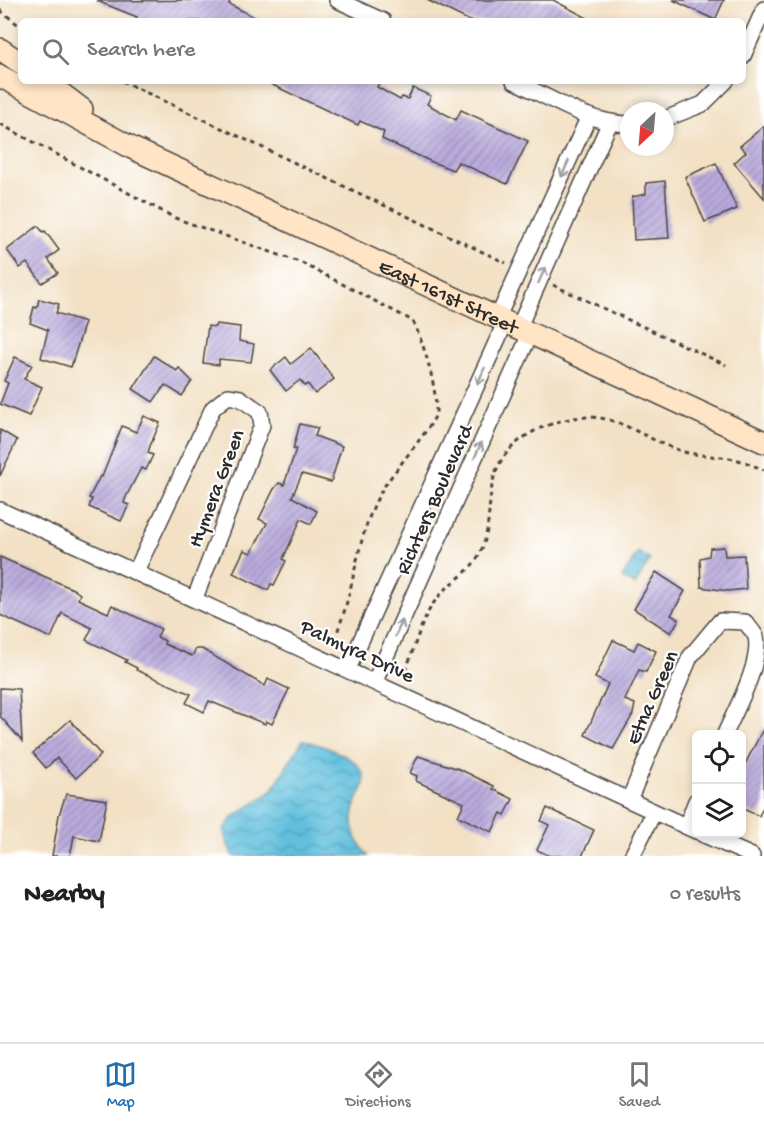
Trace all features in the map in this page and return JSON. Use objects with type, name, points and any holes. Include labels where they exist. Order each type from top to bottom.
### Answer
[{"type":"street","points":[[337,0],[376,18]]},
{"type":"street","points":[[746,49],[764,9]]},
{"type":"street","points":[[0,49],[18,61]]},
{"type":"street","name":"East 161st Street","points":[[0,76],[132,148],[764,442]]},
{"type":"street","name":"East 161st Street","points":[[49,84],[132,148]]},
{"type":"street","points":[[520,84],[589,116],[620,123]]},
{"type":"street","points":[[674,115],[703,104],[723,84]]},
{"type":"street","points":[[512,326],[520,269],[589,116]]},
{"type":"street","points":[[512,326],[540,279],[610,122]]},
{"type":"street","name":"Richters Boulevard","points":[[348,669],[512,326]]},
{"type":"street","name":"Richters Boulevard","points":[[375,681],[512,326]]},
{"type":"street","name":"Hymera Green","points":[[136,571],[213,408],[228,396],[240,398],[260,412],[262,425],[257,444],[195,598]]},
{"type":"street","name":"Palmyra Drive","points":[[0,510],[691,828]]},
{"type":"street","name":"Etna Green","points":[[629,800],[690,657],[720,621],[745,622],[756,636],[755,651],[751,672],[727,730]]},
{"type":"street","points":[[632,856],[654,812]]},
{"type":"street","points":[[711,838],[752,856]]},
{"type":"path","points":[[0,10],[18,25]]},
{"type":"path","points":[[128,84],[520,269]]},
{"type":"path","points":[[0,124],[176,218],[302,263],[413,321],[426,356],[436,412],[434,423],[398,464],[367,518],[353,585],[333,642],[356,651]]},
{"type":"path","points":[[540,279],[726,365]]},
{"type":"path","points":[[383,663],[405,672],[431,607],[440,594],[468,571],[480,553],[494,477],[502,459],[515,444],[536,430],[565,419],[586,416],[612,419],[689,453],[735,459],[764,470]]},
{"type":"water","points":[[638,552],[650,560],[635,585],[622,578]]},
{"type":"water","points":[[303,740],[342,754],[359,767],[363,774],[364,785],[357,800],[353,823],[359,843],[368,856],[233,856],[225,838],[224,829],[233,817],[271,792]]},
{"type":"building","points":[[230,0],[229,4],[256,18],[136,18],[97,1]]},
{"type":"building","points":[[427,0],[553,0],[587,18],[464,18]]},
{"type":"building","points":[[673,0],[724,0],[716,18],[711,18]]},
{"type":"building","points":[[270,84],[378,84],[377,87],[400,100],[402,97],[408,99],[413,88],[431,96],[427,104],[456,120],[461,110],[528,141],[507,184],[458,162],[453,170],[432,162],[382,139],[384,132],[360,121],[358,125]]},
{"type":"building","points":[[764,126],[764,198],[734,163],[746,152],[740,146]]},
{"type":"building","points":[[716,163],[737,209],[705,222],[685,177]]},
{"type":"building","points":[[665,181],[669,238],[634,240],[632,197],[646,194],[646,183]]},
{"type":"building","points":[[38,226],[43,232],[45,231],[59,250],[48,259],[58,273],[42,283],[27,263],[20,268],[7,250]]},
{"type":"building","points":[[39,299],[59,304],[56,313],[85,322],[71,367],[41,358],[48,330],[30,323],[34,307],[37,308]]},
{"type":"building","points":[[216,324],[240,327],[239,341],[254,344],[251,362],[219,359],[219,365],[203,363],[208,326],[215,327]]},
{"type":"building","points":[[311,348],[334,379],[315,394],[308,384],[305,386],[300,380],[286,391],[270,370],[286,357],[291,364]]},
{"type":"building","points":[[154,356],[177,371],[179,368],[192,381],[182,396],[165,385],[153,402],[133,389]]},
{"type":"building","points":[[15,357],[32,365],[24,379],[42,387],[29,416],[0,404],[8,383],[4,381]]},
{"type":"building","points":[[144,416],[160,423],[148,453],[153,455],[146,470],[141,468],[126,497],[124,503],[129,505],[121,521],[89,507],[92,499],[89,498],[100,476],[102,477],[122,426],[136,432]]},
{"type":"building","points":[[300,424],[318,428],[315,436],[342,446],[331,482],[302,474],[292,497],[317,511],[311,524],[301,519],[283,559],[286,561],[274,585],[271,584],[268,590],[233,573],[244,550],[251,553],[267,523],[259,519],[274,489],[279,483],[284,485],[296,449],[293,449]]},
{"type":"building","points":[[0,430],[17,440],[0,476]]},
{"type":"building","points":[[724,547],[725,556],[744,555],[746,589],[728,591],[701,587],[700,558],[709,556],[710,548]]},
{"type":"building","points":[[0,557],[73,589],[80,594],[78,599],[108,613],[112,605],[161,629],[157,637],[165,641],[164,644],[192,656],[196,649],[202,649],[265,686],[268,679],[289,689],[272,724],[266,721],[265,724],[209,701],[204,712],[186,703],[191,694],[136,670],[137,668],[125,662],[127,660],[86,640],[92,628],[62,613],[51,638],[0,615]]},
{"type":"building","points":[[656,572],[685,591],[671,615],[679,619],[671,633],[634,609]]},
{"type":"building","points":[[613,640],[634,650],[638,642],[656,651],[646,672],[639,670],[625,700],[635,704],[633,714],[613,749],[585,735],[608,684],[595,678]]},
{"type":"building","points":[[0,688],[19,689],[22,741],[0,716]]},
{"type":"building","points":[[70,720],[101,755],[76,778],[57,758],[46,768],[33,753]]},
{"type":"building","points":[[764,727],[764,805],[759,816],[746,810],[746,762]]},
{"type":"building","points":[[418,756],[459,769],[494,786],[493,789],[513,799],[505,815],[501,813],[492,832],[458,816],[464,803],[416,781],[417,776],[410,773]]},
{"type":"building","points":[[66,794],[107,800],[99,841],[74,836],[70,856],[52,856],[59,815]]},
{"type":"building","points":[[547,808],[594,830],[582,856],[550,856],[537,850],[549,825],[541,821]]}]
